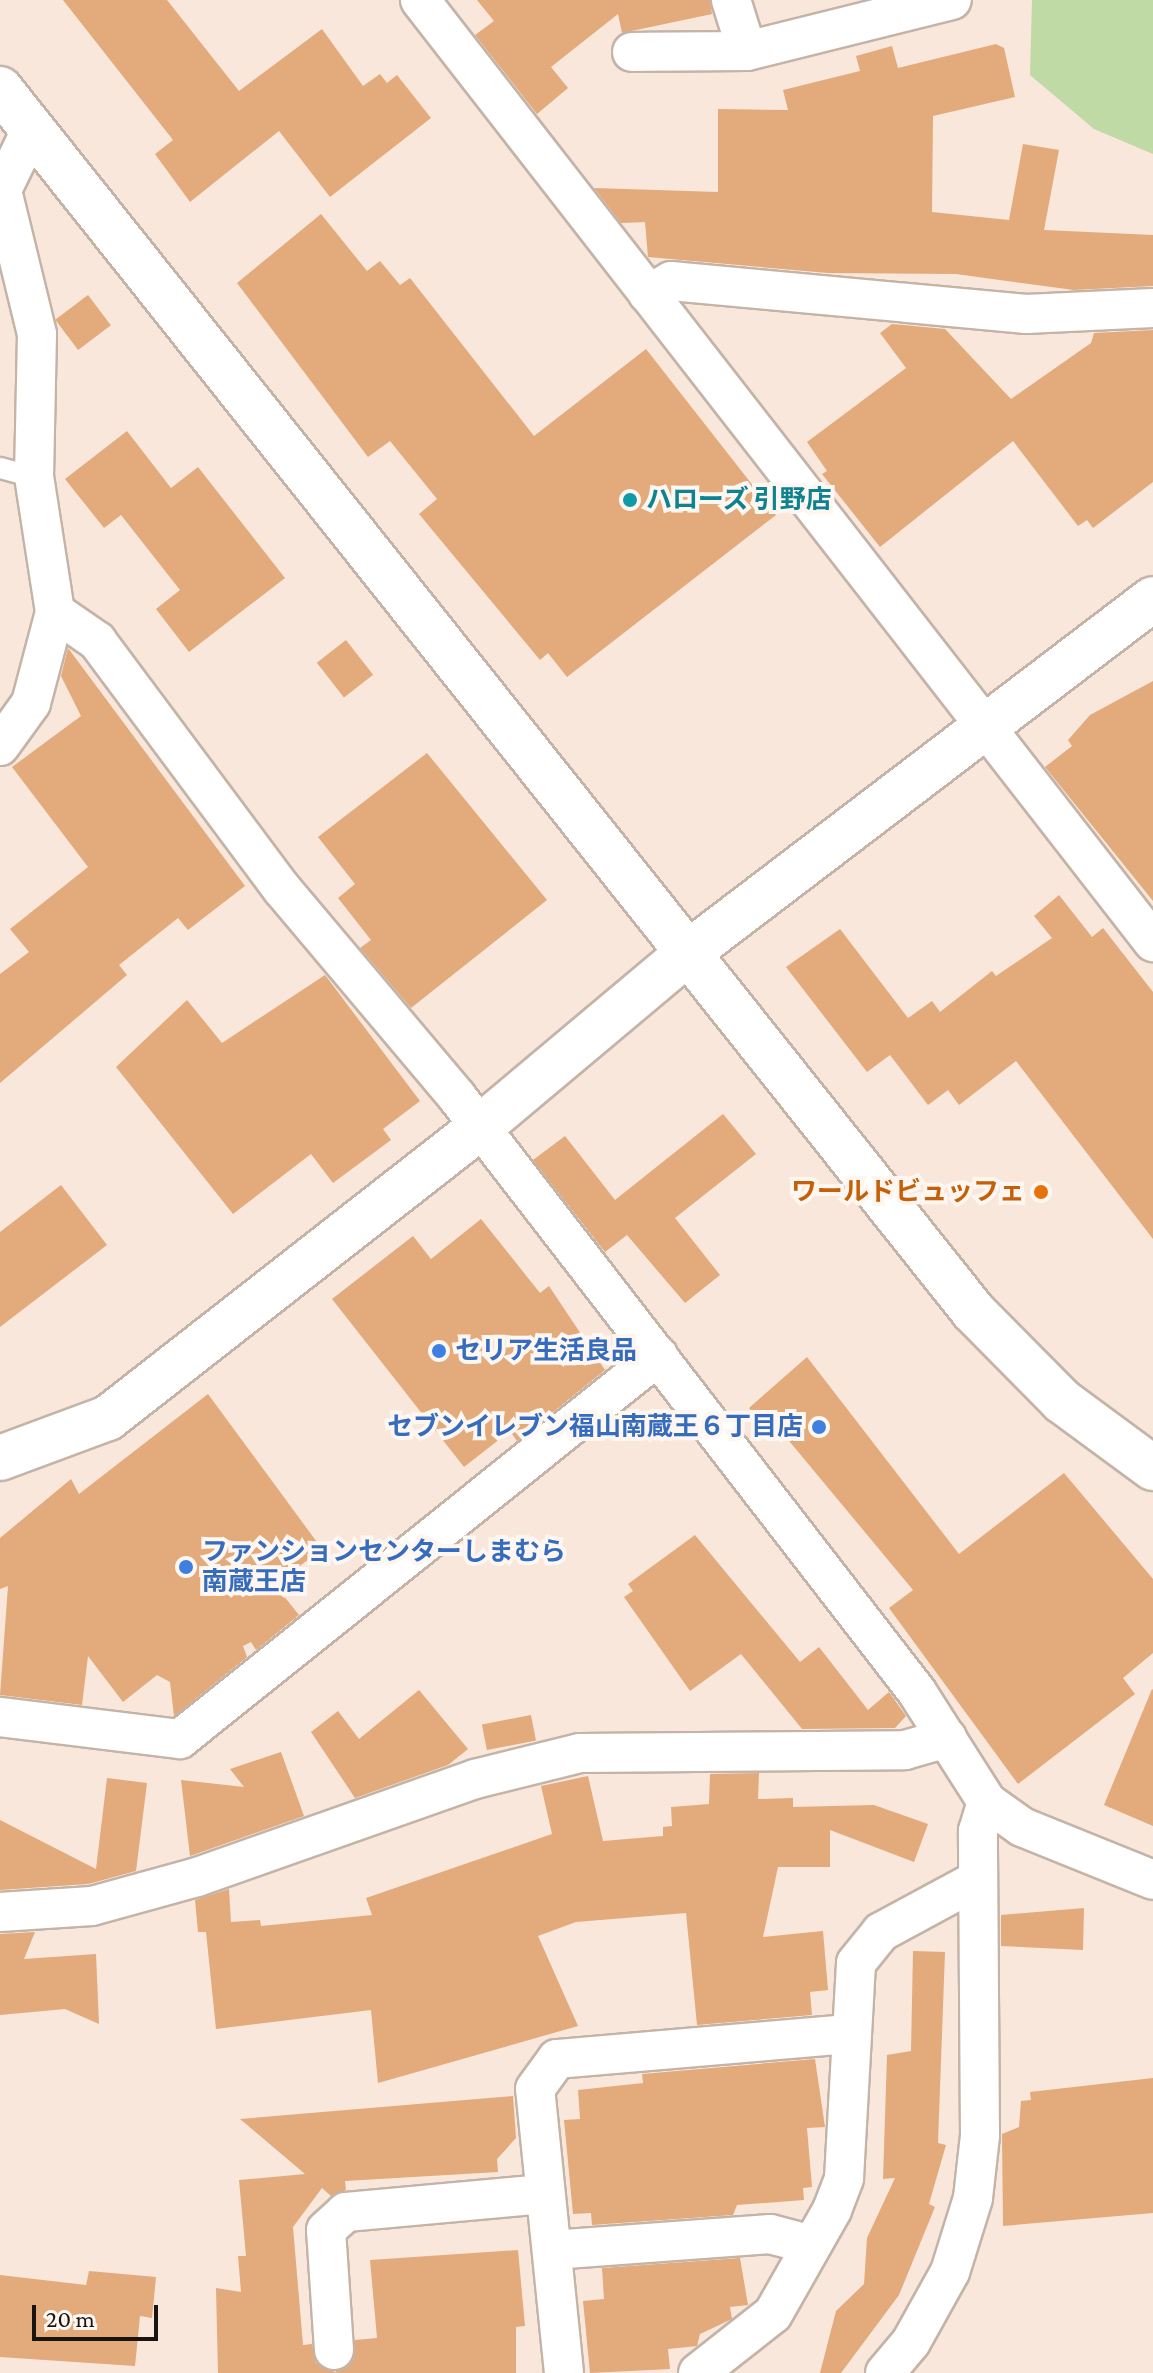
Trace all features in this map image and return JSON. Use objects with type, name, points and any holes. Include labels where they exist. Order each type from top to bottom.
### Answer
[{"type":"street","points":[[420,0],[1153,942]]},
{"type":"street","points":[[731,0],[747,51]]},
{"type":"street","points":[[632,52],[747,51],[952,0]]},
{"type":"street","points":[[0,89],[684,956],[973,1311],[1062,1401],[1153,1468]]},
{"type":"street","points":[[0,746],[31,703],[55,612],[17,472],[37,334],[2,190],[31,130]]},
{"type":"street","points":[[648,294],[671,281],[1026,314],[1153,308]]},
{"type":"street","points":[[0,1458],[108,1418],[478,1129],[684,956],[986,730],[1153,599]]},
{"type":"street","points":[[55,612],[97,641],[282,889],[658,1356],[947,1738],[987,1802],[1022,1827],[1153,1880]]},
{"type":"street","points":[[0,1717],[180,1739],[658,1356]]},
{"type":"street","points":[[0,1912],[92,1906],[182,1881],[475,1779],[580,1753],[905,1750],[947,1738]]},
{"type":"street","points":[[885,2373],[911,2342],[950,2272],[973,2198],[980,2136],[977,1880],[987,1802]]},
{"type":"street","points":[[698,2373],[773,2314],[812,2245],[844,2178],[856,1963],[881,1932],[977,1880]]},
{"type":"street","points":[[564,2373],[535,2089],[557,2059],[850,2034]]},
{"type":"street","points":[[334,2350],[326,2230],[346,2212],[544,2194]]},
{"type":"street","points":[[552,2250],[770,2234],[812,2245]]},
{"type":"green space","points":[[1032,0],[1153,0],[1153,154],[1094,129],[1030,75]]},
{"type":"building","points":[[63,0],[167,0],[239,91],[322,29],[363,86],[380,74],[387,83],[397,75],[431,118],[330,197],[279,131],[190,202],[155,154],[173,140]]},
{"type":"building","points":[[477,0],[710,0],[712,14],[622,33],[618,14],[551,67],[568,88],[537,114],[475,35],[494,21]]},
{"type":"building","points":[[996,44],[1004,48],[1015,97],[933,116],[932,212],[1009,220],[1023,144],[1059,150],[1044,230],[1153,235],[1153,286],[1074,290],[956,274],[828,273],[648,257],[645,222],[621,223],[594,188],[718,192],[718,109],[788,110],[783,90],[860,71],[856,56],[892,46],[898,68]]},
{"type":"building","name":"ハローズ 引野店","points":[[321,214],[367,271],[380,261],[400,285],[410,278],[534,436],[646,349],[776,515],[567,677],[548,653],[540,660],[419,514],[437,499],[390,441],[368,457],[237,283]]},
{"type":"building","points":[[88,295],[111,325],[78,350],[55,320]]},
{"type":"building","points":[[892,324],[945,329],[1011,399],[1091,343],[1094,333],[1153,330],[1153,482],[1093,528],[1087,520],[1078,526],[1013,441],[880,547],[822,474],[827,471],[807,442],[906,368],[880,333]]},
{"type":"building","points":[[127,431],[171,488],[198,467],[285,578],[189,652],[156,609],[180,590],[121,515],[104,528],[65,479]]},
{"type":"building","points":[[346,640],[373,675],[344,697],[317,663]]},
{"type":"building","points":[[68,648],[245,886],[188,930],[178,918],[119,965],[127,975],[0,1083],[0,974],[29,952],[10,929],[88,867],[12,767],[81,716],[61,676]]},
{"type":"building","points":[[1153,681],[1153,901],[1045,767],[1072,746],[1068,740],[1090,715]]},
{"type":"building","points":[[427,753],[547,900],[411,1008],[360,948],[371,940],[338,898],[355,884],[318,837]]},
{"type":"building","points":[[1059,895],[1092,937],[1103,928],[1153,992],[1153,1239],[1016,1061],[959,1105],[948,1090],[928,1105],[890,1055],[867,1072],[786,967],[840,929],[908,1018],[932,1001],[940,1012],[992,971],[996,976],[1052,938],[1034,916]]},
{"type":"building","points":[[325,975],[420,1101],[383,1129],[391,1140],[333,1183],[311,1154],[233,1214],[116,1067],[187,1000],[222,1043]]},
{"type":"building","points":[[723,1114],[756,1154],[675,1218],[720,1275],[685,1303],[627,1235],[605,1252],[533,1160],[565,1136],[615,1200]]},
{"type":"building","points":[[61,1185],[107,1245],[0,1327],[0,1232]]},
{"type":"building","name":"セリア生活良品","points":[[481,1219],[540,1293],[549,1286],[605,1370],[517,1441],[510,1431],[464,1467],[332,1299],[413,1236],[431,1259]]},
{"type":"building","points":[[807,1357],[959,1554],[1064,1473],[1153,1579],[1153,1653],[1123,1678],[1135,1694],[1018,1784],[889,1608],[913,1590],[780,1430],[772,1437],[749,1408]]},
{"type":"building","name":"ファンションセンターしまむら 南蔵王店","points":[[208,1394],[322,1549],[275,1585],[299,1615],[256,1650],[251,1642],[243,1646],[247,1657],[174,1716],[170,1682],[157,1675],[123,1702],[88,1656],[82,1705],[0,1695],[8,1586],[0,1589],[0,1538],[71,1479],[79,1494]]},
{"type":"building","points":[[695,1535],[800,1662],[819,1647],[868,1710],[889,1692],[906,1716],[895,1728],[802,1729],[741,1654],[690,1691],[624,1597],[633,1591],[628,1584]]},
{"type":"building","points":[[419,1690],[468,1749],[448,1765],[355,1798],[311,1732],[338,1711],[359,1739]]},
{"type":"building","points":[[1153,1690],[1153,1826],[1104,1805]]},
{"type":"building","points":[[531,1715],[536,1741],[487,1750],[482,1725]]},
{"type":"building","points":[[281,1752],[304,1816],[190,1856],[181,1780],[244,1787],[230,1769]]},
{"type":"building","points":[[759,1773],[758,1799],[793,1798],[793,1807],[874,1805],[928,1824],[914,1862],[830,1830],[830,1867],[778,1867],[763,1937],[823,1931],[828,1990],[810,1992],[812,2015],[697,2025],[686,1913],[576,1922],[538,1936],[578,2026],[378,2083],[371,2010],[216,2029],[206,1932],[198,1932],[195,1900],[229,1889],[231,1922],[260,1920],[261,1926],[372,1915],[366,1898],[552,1834],[541,1786],[588,1776],[603,1841],[663,1836],[663,1827],[672,1826],[671,1807],[709,1804],[710,1774]]},
{"type":"building","points":[[107,1778],[147,1783],[136,1871],[88,1884],[0,1890],[0,1820],[96,1869]]},
{"type":"building","points":[[1084,1908],[1083,1950],[1001,1946],[1001,1915]]},
{"type":"building","points":[[35,1932],[24,1959],[96,1954],[99,2024],[65,2009],[0,2015],[0,1934]]},
{"type":"building","points":[[913,1951],[945,1952],[938,2143],[946,2145],[929,2204],[935,2207],[899,2295],[841,2373],[820,2373],[836,2311],[864,2284],[867,2238],[895,2178],[883,2179],[887,2055],[911,2051]]},
{"type":"building","points":[[815,2059],[825,2127],[807,2128],[812,2187],[803,2188],[804,2200],[737,2205],[733,2215],[592,2225],[591,2213],[573,2214],[564,2120],[580,2119],[578,2090],[643,2083],[642,2074]]},
{"type":"building","points":[[1153,2078],[1153,2213],[1003,2226],[1002,2134],[1019,2127],[1021,2101],[1031,2100],[1030,2092]]},
{"type":"building","points":[[513,2096],[516,2138],[497,2159],[498,2172],[345,2181],[346,2190],[331,2196],[322,2188],[293,2227],[303,2345],[312,2344],[316,2363],[335,2372],[353,2360],[355,2340],[377,2338],[370,2260],[518,2250],[525,2326],[516,2327],[516,2373],[218,2373],[216,2288],[241,2292],[238,2256],[246,2256],[239,2180],[305,2174],[240,2119]]},
{"type":"building","points":[[740,2258],[748,2305],[730,2307],[732,2319],[700,2334],[697,2346],[668,2349],[670,2369],[590,2373],[583,2301],[604,2299],[602,2268]]},
{"type":"building","points":[[89,2271],[156,2277],[152,2318],[140,2316],[135,2366],[0,2357],[0,2275],[86,2285]]},
{"type":"place","name":"ハローズ 引野店","points":[[630,500]]},
{"type":"place","name":"ワールドビュッフェ","points":[[1041,1192]]},
{"type":"place","name":"セリア生活良品","points":[[439,1351]]},
{"type":"place","name":"セブンイレブン福山南蔵王６丁目店","points":[[819,1427]]},
{"type":"place","name":"ファンションセンターしまむら 南蔵王店","points":[[186,1567]]}]
